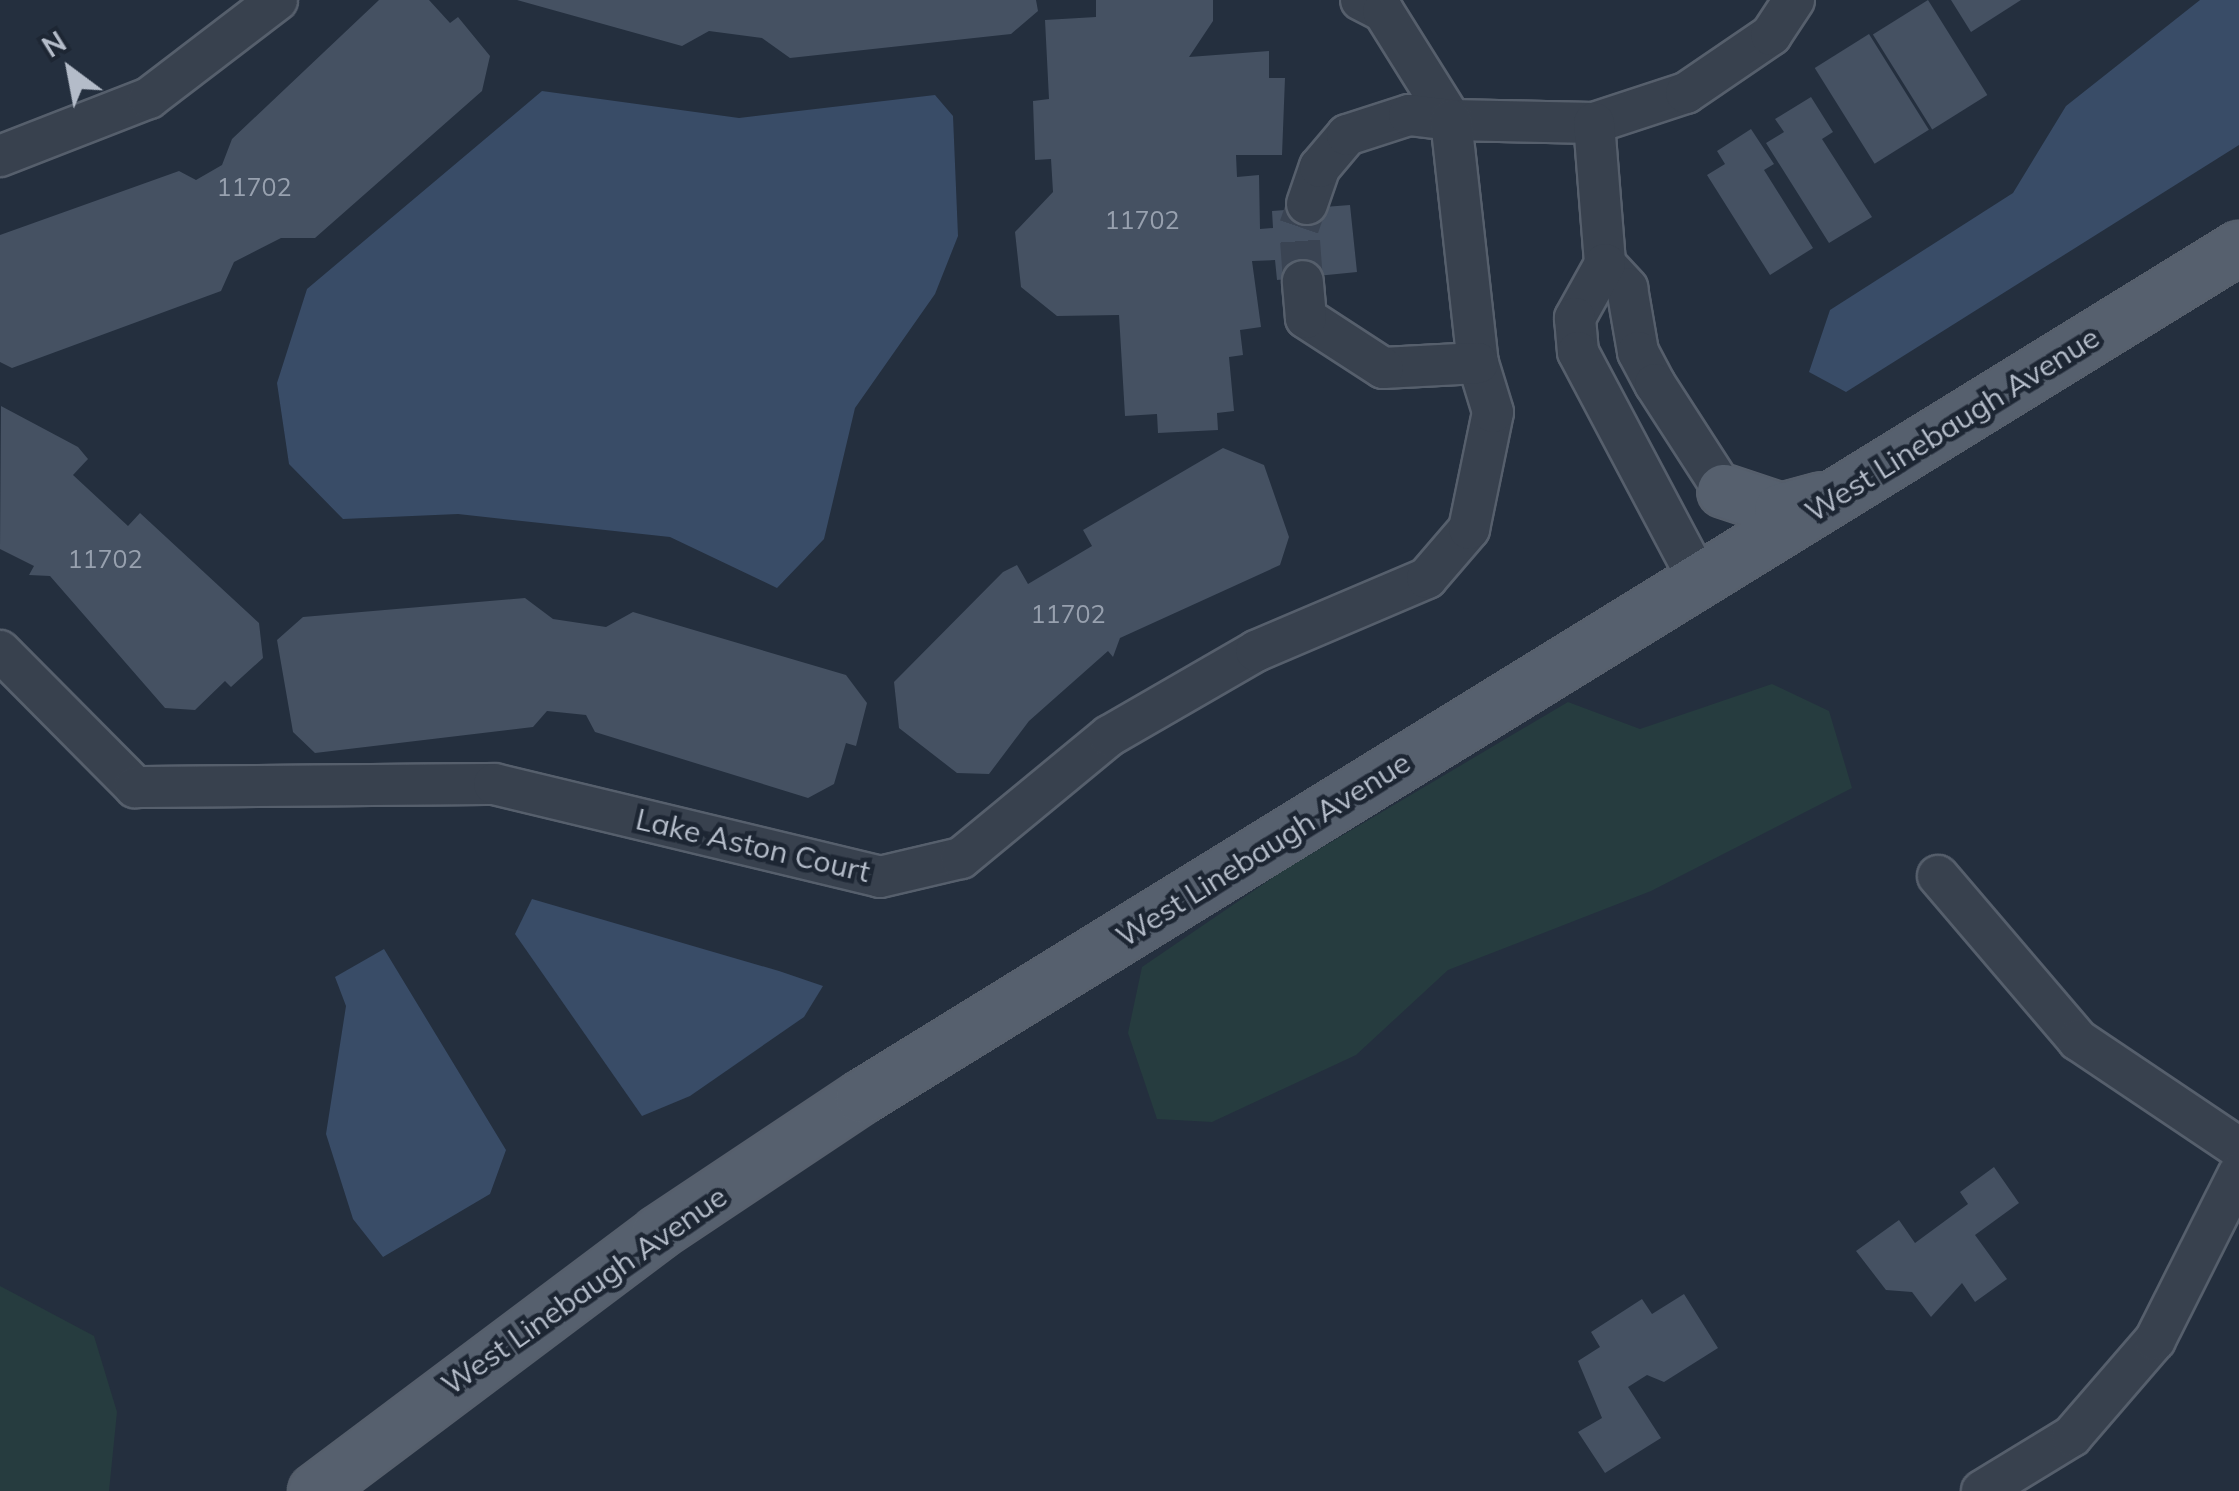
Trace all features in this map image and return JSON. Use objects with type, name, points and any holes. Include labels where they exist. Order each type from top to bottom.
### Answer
[{"type":"main road","name":"West Linebaugh Avenue","points":[[315,1491],[642,1244],[846,1108],[2239,248]]},
{"type":"main road","points":[[1724,490],[1781,510],[1833,497]]},
{"type":"street","points":[[0,156],[149,98],[277,0]]},
{"type":"street","name":"Lake Aston Court","points":[[0,651],[135,787],[494,784],[880,877],[960,858],[1109,736],[1256,651],[1427,578],[1469,529],[1486,473],[1493,412],[1478,362],[1451,120],[1383,11],[1361,0]]},
{"type":"street","points":[[1307,204],[1320,167],[1347,135],[1409,116],[1594,123],[1686,93],[1770,35],[1794,0]]},
{"type":"street","points":[[1594,123],[1605,264],[1575,318],[1578,352],[1698,580]]},
{"type":"street","points":[[1605,264],[1627,288],[1646,368],[1724,490]]},
{"type":"street","points":[[1303,281],[1306,318],[1383,368],[1478,362]]},
{"type":"street","points":[[1938,876],[2078,1040],[2239,1148]]},
{"type":"street","points":[[1982,1491],[2072,1436],[2156,1340],[2239,1173]]},
{"type":"green space","points":[[1772,684],[1829,711],[1852,788],[1651,891],[1448,970],[1356,1055],[1212,1122],[1157,1119],[1128,1033],[1142,967],[1284,870],[1568,702],[1640,729]]},
{"type":"green space","points":[[0,1286],[94,1336],[117,1412],[109,1491],[0,1491]]},
{"type":"water","points":[[2200,0],[2239,0],[2239,145],[1846,392],[1809,372],[1830,310],[2013,193],[2066,106]]},
{"type":"water","points":[[542,91],[739,118],[935,95],[953,116],[958,236],[935,294],[855,408],[824,539],[777,588],[670,537],[458,514],[343,519],[289,464],[277,383],[307,289]]},
{"type":"water","points":[[532,899],[823,986],[804,1017],[690,1096],[642,1116],[515,934]]},
{"type":"water","points":[[384,949],[506,1150],[490,1194],[383,1257],[353,1219],[326,1134],[346,1006],[335,977]]},
{"type":"building","points":[[379,0],[429,0],[450,23],[458,17],[490,56],[482,91],[315,238],[281,238],[234,262],[221,291],[12,368],[0,362],[0,235],[179,171],[196,180],[222,165],[232,139]]},
{"type":"building","points":[[517,0],[1036,0],[1038,11],[1011,34],[790,58],[762,38],[709,31],[682,46]]},
{"type":"building","points":[[1096,0],[1213,0],[1213,21],[1189,57],[1269,51],[1269,78],[1285,78],[1282,155],[1236,155],[1237,177],[1259,175],[1260,229],[1273,228],[1272,211],[1350,205],[1357,272],[1277,280],[1275,260],[1252,261],[1261,327],[1240,330],[1243,355],[1229,357],[1234,411],[1217,413],[1218,430],[1158,433],[1157,414],[1125,416],[1119,315],[1057,316],[1021,287],[1015,232],[1053,192],[1051,159],[1035,160],[1033,101],[1049,99],[1045,20],[1096,17]]},
{"type":"building","points":[[1928,0],[1987,95],[1932,129],[1873,34]]},
{"type":"building","points":[[1951,0],[2021,0],[1971,32]]},
{"type":"building","points":[[1869,34],[1929,130],[1875,164],[1815,68]]},
{"type":"building","points":[[1811,97],[1833,132],[1822,139],[1872,217],[1829,243],[1766,143],[1784,132],[1775,119]]},
{"type":"building","points":[[1751,129],[1774,164],[1764,170],[1813,248],[1770,275],[1707,175],[1725,164],[1717,151]]},
{"type":"building","points":[[1,406],[78,447],[88,459],[73,475],[128,526],[140,513],[259,623],[263,658],[231,687],[225,681],[195,710],[165,708],[50,576],[29,575],[34,566],[0,549]]},
{"type":"building","points":[[1223,448],[1264,465],[1289,537],[1280,565],[1120,638],[1113,657],[1108,651],[1029,721],[989,774],[957,773],[899,728],[894,682],[1003,572],[1017,565],[1028,584],[1092,546],[1083,530]]},
{"type":"building","points":[[525,598],[553,619],[606,627],[633,612],[846,675],[867,703],[856,746],[846,743],[834,784],[808,798],[595,732],[586,715],[547,711],[533,727],[315,753],[293,732],[277,640],[303,617]]},
{"type":"building","points":[[1994,1167],[2019,1203],[1975,1235],[2007,1279],[1975,1302],[1962,1283],[1931,1317],[1912,1292],[1886,1290],[1856,1251],[1899,1220],[1915,1243],[1968,1204],[1960,1192]]},
{"type":"building","points":[[1684,1294],[1718,1348],[1664,1382],[1647,1375],[1628,1387],[1661,1438],[1605,1473],[1578,1432],[1602,1418],[1578,1361],[1600,1347],[1591,1332],[1642,1299],[1652,1314]]},
{"type":"tunnel","points":[[1303,281],[1299,227],[1307,204]]}]
